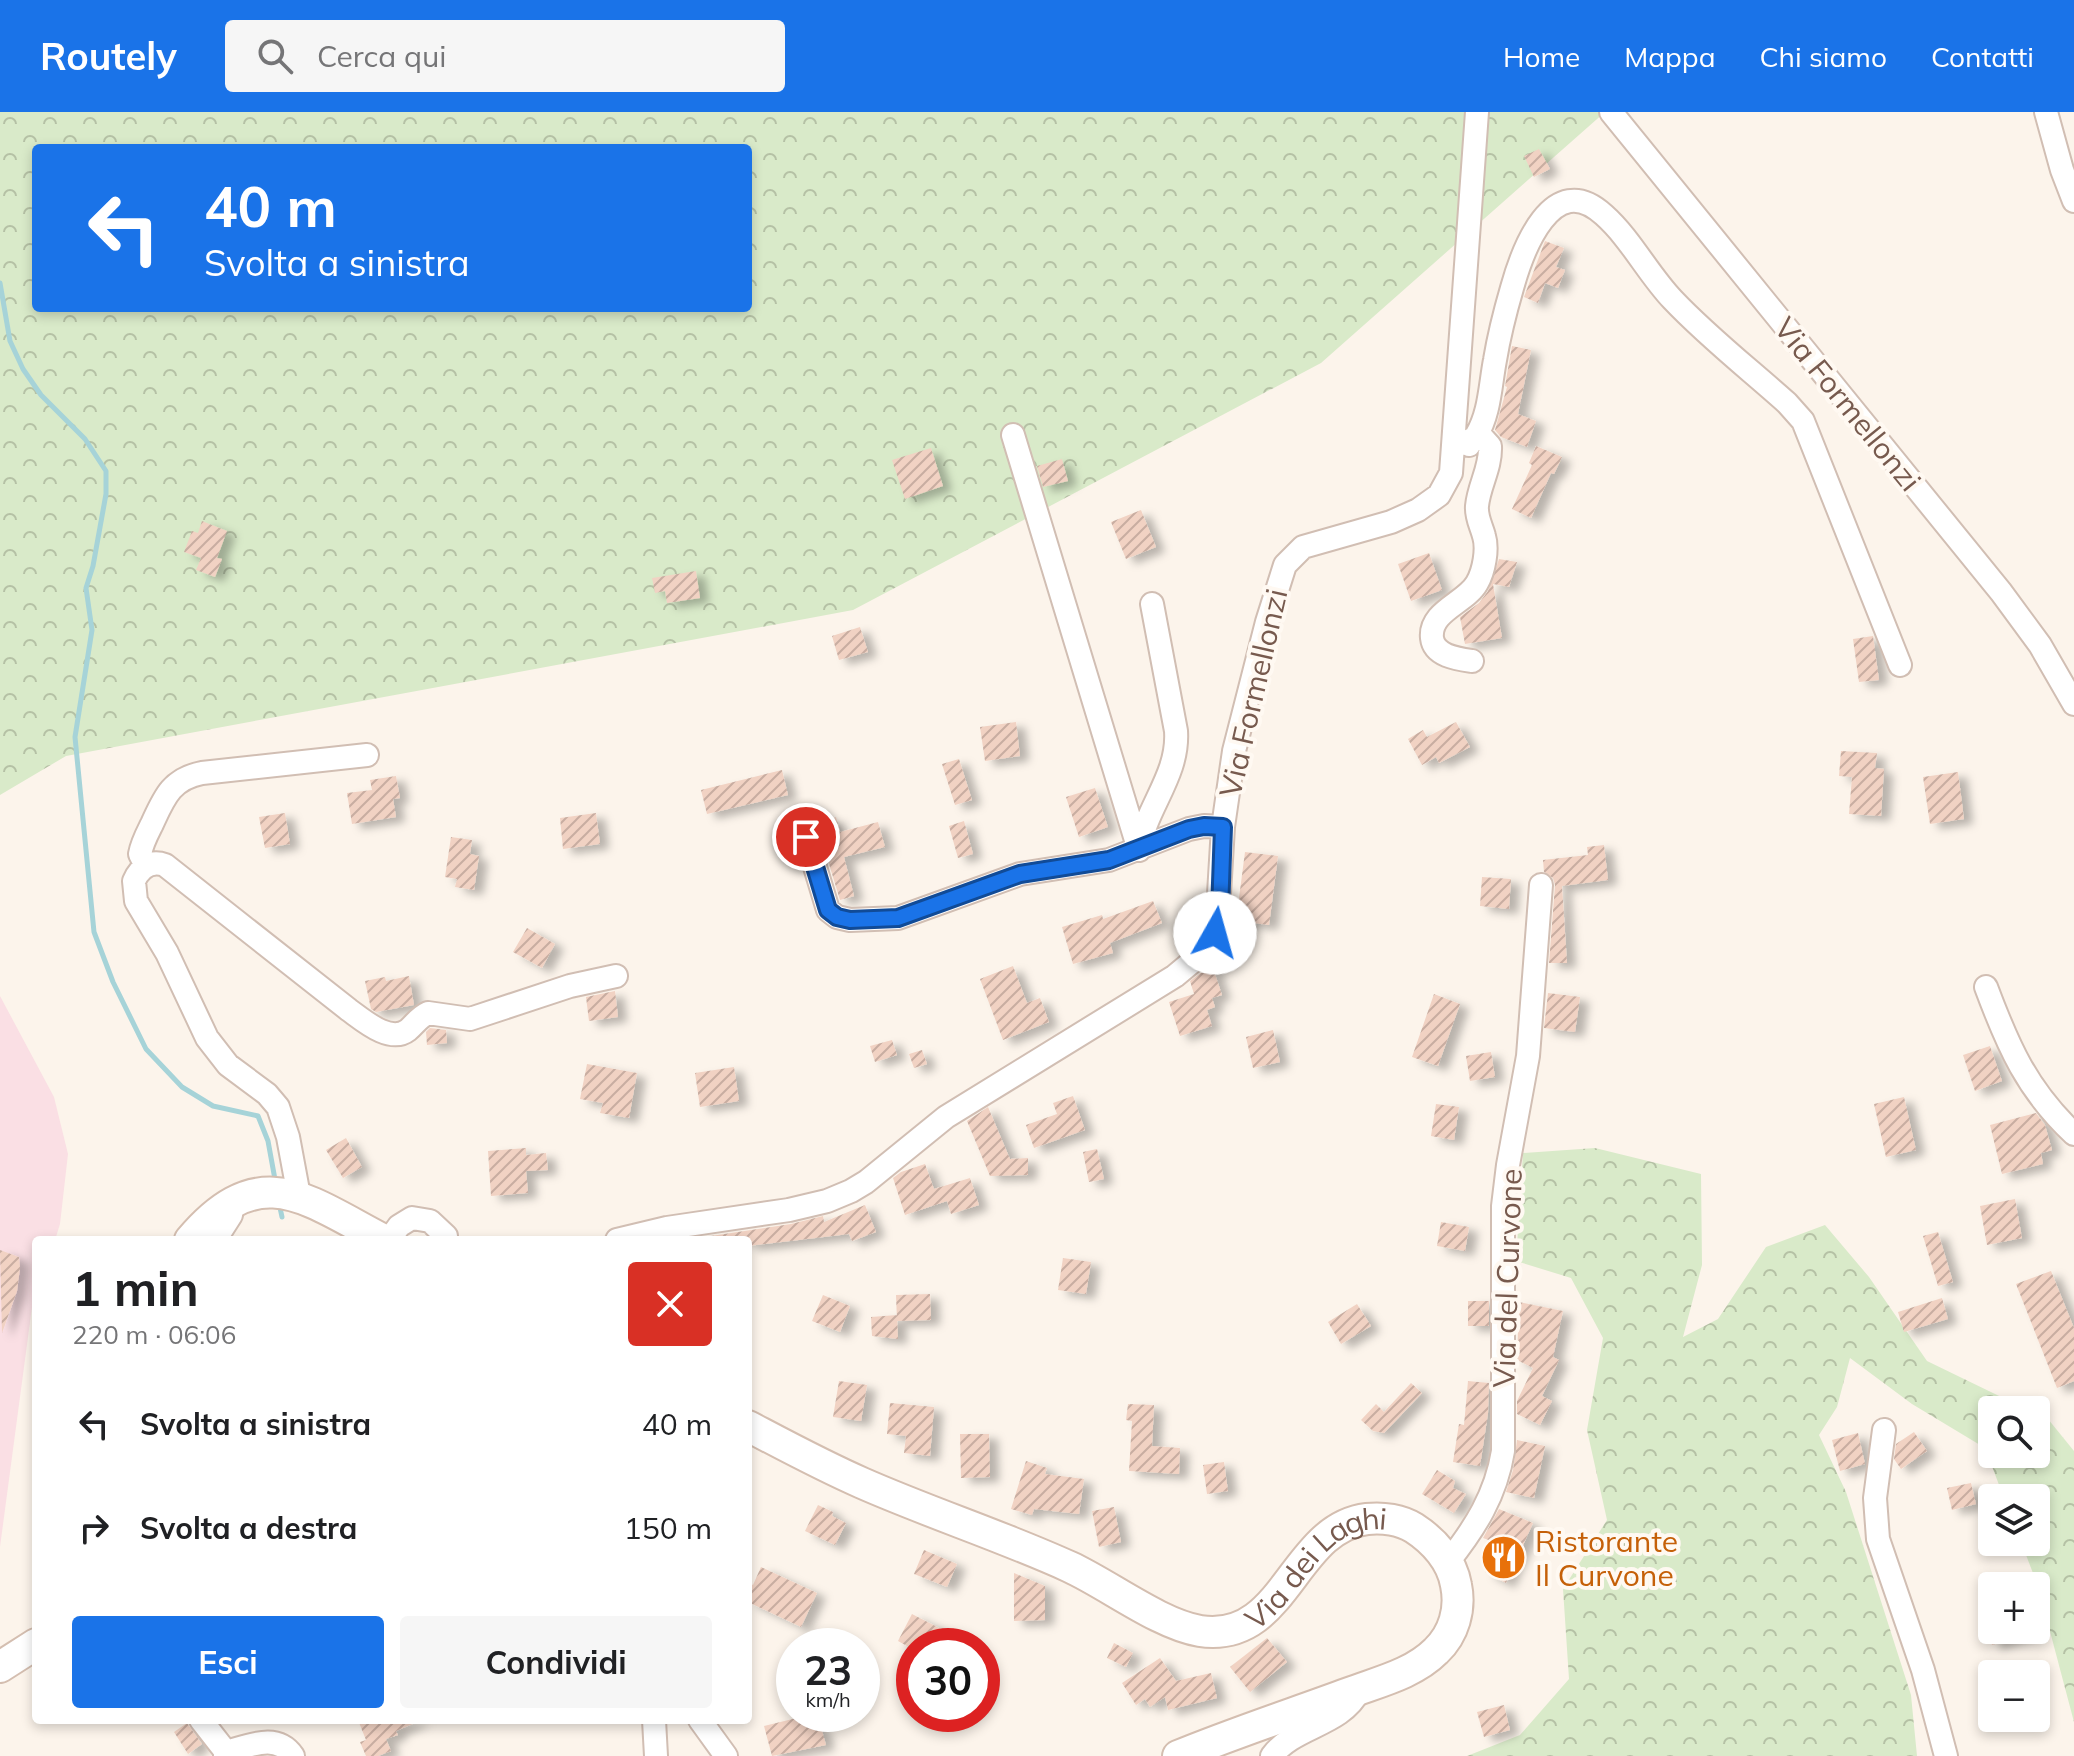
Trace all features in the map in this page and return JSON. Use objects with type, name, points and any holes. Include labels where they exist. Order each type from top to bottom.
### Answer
[{"type":"main road","points":[[194,1236],[233,1201],[268,1192],[299,1196],[387,1236]]},
{"type":"main road","name":"Via dei Laghi","points":[[752,1428],[864,1484],[1070,1567],[1170,1621],[1193,1629],[1212,1632],[1229,1630],[1260,1615],[1277,1598],[1322,1539],[1356,1521],[1387,1519],[1409,1525],[1429,1539],[1448,1562],[1457,1587],[1458,1609],[1448,1635],[1433,1654],[1415,1666],[1360,1689],[1178,1756]]},
{"type":"main road","points":[[0,1667],[32,1647]]},
{"type":"street","name":"Via Formellonzi","points":[[635,1236],[686,1225],[789,1210],[851,1191],[937,1123],[1185,969],[1210,945],[1217,927],[1223,827],[1234,751],[1285,565],[1303,547],[1391,522],[1434,499],[1446,486],[1452,467],[1477,112]]},
{"type":"street","name":"Via Formellonzi","points":[[1611,112],[2001,592],[2040,645],[2074,704]]},
{"type":"street","points":[[2046,112],[2074,201]]},
{"type":"street","points":[[1391,522],[1420,521],[1445,506],[1462,479],[1469,444],[1476,436],[1486,412],[1510,293],[1533,232],[1546,213],[1558,205],[1578,202],[1592,206],[1610,221],[1679,306],[1803,421],[1900,665]]},
{"type":"street","points":[[1013,435],[1139,850]]},
{"type":"street","points":[[1472,661],[1441,653],[1432,636],[1440,617],[1469,594],[1481,574],[1485,538],[1477,507],[1488,468],[1490,446],[1485,438],[1476,436]]},
{"type":"street","points":[[1139,850],[1144,830],[1174,763],[1177,748],[1152,604]]},
{"type":"street","points":[[146,866],[140,854],[143,843],[165,796],[174,784],[185,777],[367,755]]},
{"type":"street","points":[[806,837],[828,910],[837,917],[858,920],[898,918],[1020,874],[1101,862],[1189,829],[1223,827]]},
{"type":"street","points":[[299,1196],[285,1125],[278,1107],[267,1094],[228,1065],[212,1045],[167,953],[136,901],[134,881],[146,866],[155,863],[165,865],[349,1010],[392,1034],[405,1032],[428,1013],[470,1019],[570,986],[616,976]]},
{"type":"street","name":"Via del Curvone","points":[[1448,1562],[1470,1534],[1488,1502],[1498,1478],[1503,1451],[1503,1206],[1528,1056],[1541,885]]},
{"type":"street","points":[[1986,987],[2019,1067],[2040,1097],[2074,1134]]},
{"type":"street","points":[[218,1236],[231,1215],[233,1201]]},
{"type":"street","points":[[395,1236],[423,1231],[443,1236]]},
{"type":"street","points":[[1884,1430],[1875,1498],[1878,1539],[1923,1670],[1946,1756]]},
{"type":"street","points":[[1272,1756],[1284,1744],[1346,1709],[1360,1689]]},
{"type":"street","points":[[204,1724],[226,1754],[270,1742],[281,1744],[293,1756]]},
{"type":"street","points":[[654,1724],[656,1756]]},
{"type":"street","points":[[703,1724],[726,1756]]},
{"type":"shaded area","points":[[0,996],[54,1097],[68,1154],[56,1236],[32,1236],[32,1307],[0,1547]]},
{"type":"green space","points":[[0,112],[1605,112],[1321,363],[853,610],[66,756],[0,795]]},
{"type":"green space","points":[[1595,1148],[1701,1174],[1702,1265],[1683,1337],[1718,1319],[1766,1247],[1825,1225],[1869,1277],[1927,1361],[1999,1396],[1978,1396],[1978,1444],[1912,1404],[1850,1358],[1837,1407],[1819,1435],[1846,1492],[1911,1695],[1917,1756],[1467,1756],[1520,1735],[1569,1679],[1563,1589],[1607,1520],[1587,1430],[1603,1338],[1571,1278],[1516,1261],[1523,1153]]},
{"type":"green space","points":[[2050,1421],[2074,1451],[2074,1722],[2050,1631],[2050,1572],[2033,1572],[2026,1556],[2050,1556],[2050,1484],[1999,1484],[1993,1468],[2050,1468]]},
{"type":"building","points":[[1539,149],[1550,169],[1534,177],[1524,156]]},
{"type":"building","points":[[1545,241],[1564,248],[1556,267],[1565,270],[1558,288],[1545,283],[1538,303],[1524,297]]},
{"type":"building","points":[[1512,346],[1531,350],[1518,414],[1536,421],[1527,447],[1501,437],[1495,430],[1507,387]]},
{"type":"building","points":[[1536,446],[1562,457],[1554,474],[1551,473],[1531,518],[1512,509],[1532,465],[1529,463]]},
{"type":"building","points":[[931,448],[943,486],[905,499],[892,460]]},
{"type":"building","points":[[1062,459],[1068,481],[1043,487],[1037,466]]},
{"type":"building","points":[[1141,510],[1156,547],[1126,559],[1111,522]]},
{"type":"building","points":[[202,521],[227,531],[217,558],[222,559],[215,577],[196,570],[201,558],[184,552],[192,531],[198,533]]},
{"type":"building","points":[[1429,553],[1442,590],[1411,601],[1398,564]]},
{"type":"building","points":[[1499,559],[1517,562],[1509,587],[1493,584],[1502,638],[1465,644],[1460,617],[1479,603],[1488,591]]},
{"type":"building","points":[[696,571],[700,598],[667,603],[665,591],[655,593],[652,578]]},
{"type":"building","points":[[860,627],[868,652],[839,660],[832,636]]},
{"type":"building","points":[[1873,636],[1879,680],[1859,682],[1853,639]]},
{"type":"building","points":[[1016,722],[1020,756],[985,761],[980,727]]},
{"type":"building","points":[[1456,722],[1470,747],[1439,763],[1436,757],[1422,765],[1408,739],[1423,730],[1427,737]]},
{"type":"building","points":[[1841,751],[1877,753],[1875,768],[1884,769],[1881,816],[1849,814],[1852,777],[1839,776]]},
{"type":"building","points":[[959,759],[972,800],[955,805],[942,764]]},
{"type":"building","points":[[782,770],[788,795],[707,814],[701,790]]},
{"type":"building","points":[[1958,772],[1964,819],[1930,824],[1923,777]]},
{"type":"building","points":[[396,776],[400,798],[393,799],[396,817],[352,824],[347,793],[372,790],[370,780]]},
{"type":"building","points":[[1095,788],[1108,827],[1079,837],[1066,797]]},
{"type":"building","points":[[285,813],[290,844],[265,848],[259,817]]},
{"type":"building","points":[[596,813],[600,844],[563,849],[560,818]]},
{"type":"building","points":[[836,817],[840,832],[878,822],[885,847],[844,857],[854,896],[840,900],[822,841],[820,822]]},
{"type":"building","points":[[964,821],[973,854],[958,858],[949,826]]},
{"type":"building","points":[[451,837],[472,840],[470,854],[479,856],[474,890],[455,887],[457,879],[445,877]]},
{"type":"building","points":[[1604,845],[1608,880],[1562,886],[1567,963],[1549,963],[1555,885],[1553,878],[1544,872],[1543,860],[1588,855],[1587,847]]},
{"type":"building","points":[[1245,852],[1278,856],[1269,925],[1236,921]]},
{"type":"building","points":[[1482,877],[1511,879],[1509,909],[1480,906]]},
{"type":"building","points":[[1153,901],[1162,923],[1110,943],[1113,953],[1073,964],[1062,927],[1102,915],[1103,919]]},
{"type":"building","points":[[527,928],[555,944],[542,968],[513,952]]},
{"type":"building","points":[[1013,966],[1027,1003],[1040,998],[1049,1022],[1003,1040],[980,979]]},
{"type":"building","points":[[1213,968],[1222,995],[1212,998],[1215,1007],[1207,1010],[1212,1026],[1180,1036],[1169,1002],[1194,994],[1190,981]]},
{"type":"building","points":[[409,976],[414,1005],[376,1012],[371,1009],[365,981]]},
{"type":"building","points":[[615,991],[618,1017],[589,1021],[586,997]]},
{"type":"building","points":[[1548,993],[1580,997],[1575,1032],[1544,1028]]},
{"type":"building","points":[[1434,994],[1460,1004],[1438,1066],[1412,1057]]},
{"type":"building","points":[[430,1028],[446,1030],[447,1043],[427,1045],[426,1032]]},
{"type":"building","points":[[1273,1030],[1280,1062],[1253,1068],[1246,1037]]},
{"type":"building","points":[[892,1040],[897,1055],[875,1062],[870,1046]]},
{"type":"building","points":[[1990,1046],[2002,1081],[1975,1091],[1963,1055]]},
{"type":"building","points":[[922,1050],[927,1064],[914,1068],[909,1054]]},
{"type":"building","points":[[1491,1052],[1495,1077],[1470,1081],[1466,1056]]},
{"type":"building","points":[[587,1064],[637,1073],[629,1118],[600,1113],[603,1103],[580,1099]]},
{"type":"building","points":[[734,1067],[739,1101],[700,1107],[695,1073]]},
{"type":"building","points":[[1073,1096],[1085,1130],[1034,1148],[1026,1125],[1057,1114],[1053,1103]]},
{"type":"building","points":[[1904,1097],[1916,1150],[1886,1157],[1874,1104]]},
{"type":"building","points":[[1436,1104],[1459,1107],[1454,1140],[1431,1136]]},
{"type":"building","points":[[988,1107],[1010,1159],[1028,1158],[1028,1175],[990,1176],[967,1121]]},
{"type":"building","points":[[2036,1113],[2045,1125],[2052,1150],[2041,1153],[2043,1164],[2002,1174],[1990,1125]]},
{"type":"building","points":[[346,1138],[362,1167],[343,1178],[326,1150]]},
{"type":"building","points":[[526,1148],[526,1155],[546,1153],[548,1170],[526,1171],[528,1193],[491,1196],[488,1151]]},
{"type":"building","points":[[1097,1149],[1104,1179],[1089,1182],[1083,1152]]},
{"type":"building","points":[[925,1164],[934,1189],[970,1178],[979,1205],[951,1214],[947,1201],[905,1215],[893,1178]]},
{"type":"building","points":[[2015,1199],[2022,1238],[1987,1245],[1980,1206]]},
{"type":"building","points":[[865,1205],[876,1232],[852,1241],[849,1234],[752,1246],[752,1236],[711,1236],[823,1216],[824,1222]]},
{"type":"building","points":[[1441,1222],[1469,1227],[1465,1251],[1437,1246]]},
{"type":"building","points":[[1938,1232],[1953,1282],[1938,1286],[1923,1236]]},
{"type":"building","points":[[0,1250],[19,1257],[20,1268],[17,1291],[2,1333]]},
{"type":"building","points":[[1063,1258],[1091,1262],[1086,1294],[1058,1290]]},
{"type":"building","points":[[2051,1271],[2074,1328],[2074,1381],[2057,1388],[2016,1284]]},
{"type":"building","points":[[930,1294],[931,1320],[897,1321],[896,1295]]},
{"type":"building","points":[[823,1295],[850,1306],[840,1332],[812,1321]]},
{"type":"building","points":[[1942,1298],[1948,1319],[1904,1332],[1898,1312]]},
{"type":"building","points":[[1468,1301],[1489,1301],[1489,1326],[1468,1326]]},
{"type":"building","points":[[1519,1302],[1563,1311],[1553,1357],[1559,1360],[1542,1396],[1552,1401],[1540,1425],[1517,1414],[1517,1401],[1533,1368],[1517,1360]]},
{"type":"building","points":[[1357,1304],[1371,1326],[1341,1344],[1328,1322]]},
{"type":"building","points":[[897,1315],[898,1339],[872,1336],[871,1317]]},
{"type":"building","points":[[839,1381],[867,1385],[861,1421],[833,1417]]},
{"type":"building","points":[[1468,1381],[1489,1383],[1480,1466],[1453,1462],[1459,1424],[1464,1425]]},
{"type":"building","points":[[1411,1383],[1422,1393],[1384,1433],[1373,1431],[1361,1420],[1376,1404],[1384,1412]]},
{"type":"building","points":[[890,1403],[934,1407],[930,1456],[904,1453],[906,1436],[887,1434]]},
{"type":"building","points":[[1128,1404],[1154,1405],[1152,1446],[1180,1448],[1179,1474],[1129,1471],[1132,1421],[1126,1420]]},
{"type":"building","points":[[1914,1432],[1927,1451],[1901,1469],[1894,1459],[1896,1444]]},
{"type":"building","points":[[1858,1433],[1865,1464],[1840,1471],[1832,1440]]},
{"type":"building","points":[[960,1434],[989,1434],[990,1477],[961,1478]]},
{"type":"building","points":[[1517,1440],[1545,1446],[1534,1498],[1506,1492]]},
{"type":"building","points":[[1026,1461],[1047,1468],[1045,1474],[1084,1479],[1079,1514],[1034,1509],[1032,1515],[1011,1509]]},
{"type":"building","points":[[1224,1462],[1228,1491],[1207,1494],[1203,1465]]},
{"type":"building","points":[[1437,1470],[1455,1481],[1453,1488],[1466,1494],[1454,1513],[1422,1494]]},
{"type":"building","points":[[1971,1483],[1976,1504],[1952,1510],[1947,1488]]},
{"type":"building","points":[[818,1505],[846,1523],[835,1545],[805,1531]]},
{"type":"building","points":[[1114,1507],[1121,1542],[1099,1547],[1092,1511]]},
{"type":"building","name":"Ristorante Il Curvone","points":[[1499,1509],[1533,1523],[1506,1583],[1485,1572],[1497,1543],[1483,1538]]},
{"type":"building","points":[[924,1550],[957,1564],[947,1587],[914,1574]]},
{"type":"building","points":[[761,1567],[817,1593],[801,1627],[752,1604],[753,1585]]},
{"type":"building","points":[[1014,1573],[1045,1586],[1045,1620],[1014,1621]]},
{"type":"building","points":[[912,1614],[939,1628],[905,1628]]},
{"type":"building","points":[[1267,1638],[1287,1662],[1250,1692],[1230,1667]]},
{"type":"building","points":[[1114,1643],[1133,1653],[1126,1667],[1107,1658]]},
{"type":"building","points":[[1160,1658],[1176,1681],[1211,1673],[1217,1698],[1168,1710],[1165,1697],[1150,1707],[1145,1699],[1136,1705],[1122,1683]]},
{"type":"building","points":[[1504,1705],[1510,1730],[1484,1737],[1477,1712]]},
{"type":"building","points":[[776,1723],[776,1732],[822,1732],[826,1745],[772,1756],[764,1726]]},
{"type":"building","points":[[188,1724],[202,1744],[188,1754],[174,1732]]},
{"type":"building","points":[[360,1724],[413,1724],[396,1731],[398,1735],[386,1739],[391,1751],[378,1756],[366,1756],[360,1742],[366,1740]]},
{"type":"waterway","points":[[0,283],[10,341],[23,369],[41,395],[85,439],[106,471],[106,494],[86,588],[92,630],[75,737],[94,932],[113,982],[146,1049],[182,1087],[213,1106],[258,1116],[268,1141],[276,1185]]},
{"type":"waterway","points":[[279,1203],[282,1217]]},
{"type":"place","name":"Ristorante Il Curvone","points":[[1504,1558]]},
{"type":"route","points":[[806,837],[828,910],[843,919],[875,920],[912,914],[1020,874],[1109,860],[1189,829],[1223,827],[1220,911],[1215,933]]}]
